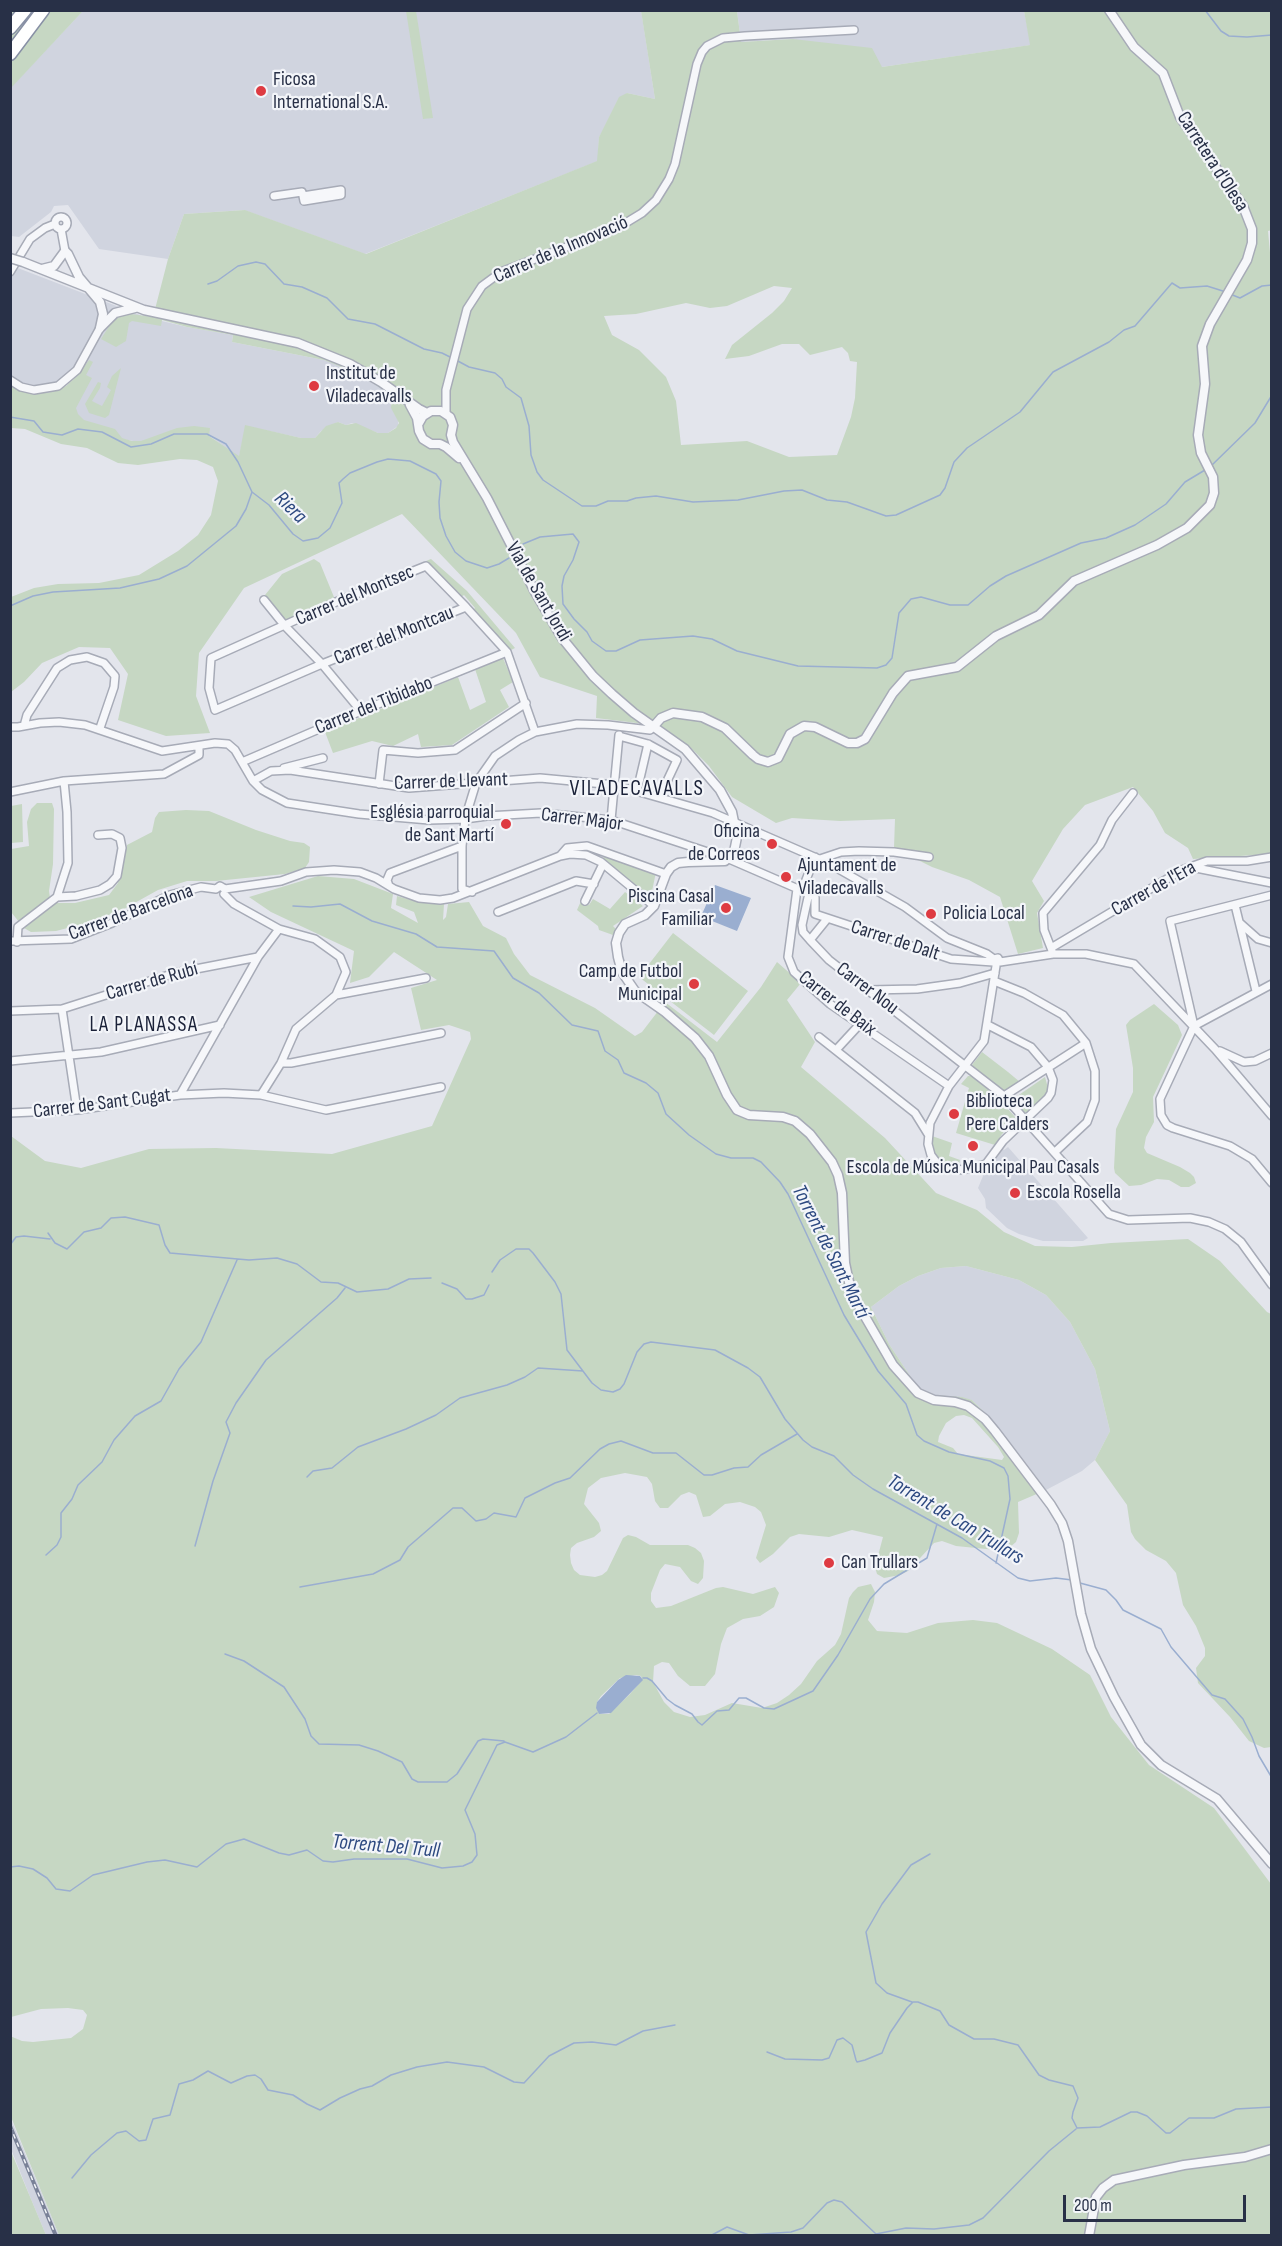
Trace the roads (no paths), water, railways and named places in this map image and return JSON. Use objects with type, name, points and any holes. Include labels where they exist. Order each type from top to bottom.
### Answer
[{"type":"highway","points":[[10,28],[24,10]]},
{"type":"highway","points":[[10,54],[43,10]]},
{"type":"street","name":"Carretera d'Olesa","points":[[654,726],[661,718],[672,713],[702,717],[726,728],[758,759],[768,762],[778,758],[790,734],[804,726],[815,727],[848,743],[857,743],[865,739],[893,693],[909,676],[957,667],[996,636],[1045,611],[1074,581],[1157,545],[1187,528],[1210,505],[1214,493],[1213,477],[1201,453],[1198,435],[1205,384],[1202,345],[1210,324],[1249,254],[1252,229],[1243,206],[1180,117],[1163,73],[1134,47],[1109,10]]},
{"type":"street","name":"Carrer de la Innovació","points":[[446,414],[445,397],[470,301],[488,281],[501,272],[619,227],[652,206],[669,179],[675,164],[696,64],[707,46],[723,38],[854,30]]},
{"type":"street","points":[[274,196],[302,192],[304,201],[341,195],[341,190],[303,196]]},
{"type":"street","points":[[10,272],[30,239],[45,228],[58,227],[65,251],[76,272],[100,302],[102,308],[100,328]]},
{"type":"street","points":[[40,269],[54,266],[65,251]]},
{"type":"street","points":[[10,258],[138,308],[183,320],[298,343],[350,364],[381,382],[410,404],[446,414],[452,422],[451,435],[440,444]]},
{"type":"street","points":[[10,380],[21,387],[34,390],[58,386],[77,370],[100,328],[115,312],[138,308]]},
{"type":"street","name":"Carrer de la Innovació","points":[[432,411],[445,397]]},
{"type":"street","points":[[410,404],[419,423],[419,431],[423,440],[431,444],[440,444],[451,450],[468,467]]},
{"type":"street","points":[[419,423],[432,411]]},
{"type":"street","name":"Vial de Sant Jordi","points":[[451,435],[562,638],[588,670],[612,694],[634,713],[685,749],[703,768],[724,796],[736,823]]},
{"type":"street","name":"Carrer del Montsec","points":[[215,710],[209,688],[211,658],[336,602],[426,566],[466,607]]},
{"type":"street","points":[[264,600],[361,711]]},
{"type":"street","points":[[466,607],[507,652],[535,732]]},
{"type":"street","name":"Carrer del Montcau","points":[[215,710],[322,664],[466,607]]},
{"type":"street","name":"Carrer del Tibidabo","points":[[242,762],[507,652]]},
{"type":"street","points":[[10,732],[18,727],[27,716],[57,668],[70,660],[87,657],[104,663],[115,676],[114,687],[100,728]]},
{"type":"street","points":[[378,784],[383,750],[418,753],[455,750],[526,704]]},
{"type":"street","points":[[18,727],[59,722],[100,728],[162,751],[222,742],[235,750],[253,781]]},
{"type":"street","points":[[462,893],[462,848],[465,819],[476,783],[495,756],[535,732],[577,724],[650,730],[654,726]]},
{"type":"street","points":[[608,725],[619,736],[648,744],[677,760],[660,796]]},
{"type":"street","points":[[611,820],[619,736],[623,731],[632,727]]},
{"type":"street","points":[[637,790],[648,744]]},
{"type":"street","points":[[10,792],[64,780],[164,774],[199,755],[199,746]]},
{"type":"street","points":[[283,771],[284,768],[323,758]]},
{"type":"street","points":[[488,765],[488,772],[494,782]]},
{"type":"street","name":"Carrer de Llevant","points":[[253,781],[271,771],[283,771],[409,788],[540,778],[615,785],[637,790],[736,823],[818,858],[905,907],[947,938],[987,954],[995,967]]},
{"type":"street","points":[[14,942],[18,927],[57,897],[68,863],[64,780]]},
{"type":"street","name":"Carrer Major","points":[[253,781],[262,790],[287,803],[359,814],[429,820],[541,813],[611,820],[729,859],[806,892]]},
{"type":"street","points":[[1052,951],[1044,930],[1043,914],[1100,845],[1112,820],[1133,793]]},
{"type":"street","points":[[736,823],[736,845],[729,859],[719,862],[678,863],[666,874],[654,906],[645,915],[625,924],[616,943],[622,972],[635,991],[695,1038],[710,1056],[727,1095],[737,1110],[749,1116],[789,1119],[802,1126],[818,1143],[835,1168],[841,1183],[846,1263],[852,1291],[893,1365],[910,1386],[926,1398],[962,1403],[974,1409],[985,1419],[1056,1513],[1065,1532],[1081,1614],[1095,1658],[1141,1745],[1161,1766],[1217,1799],[1272,1864]]},
{"type":"street","points":[[57,897],[76,896],[100,890],[117,876],[122,848],[120,838],[112,834],[98,835]]},
{"type":"street","points":[[560,856],[567,848],[587,846],[666,874]]},
{"type":"street","points":[[376,878],[462,848]]},
{"type":"street","points":[[827,919],[810,940],[803,932],[806,892],[818,858],[841,852],[859,851],[929,856]]},
{"type":"street","points":[[224,892],[281,881],[306,872],[360,872],[394,889],[419,898],[440,900],[472,892],[570,854],[586,855],[603,864],[654,906]]},
{"type":"street","name":"Carrer de l'Era","points":[[1052,951],[1147,890],[1191,867],[1207,861],[1247,861],[1272,857]]},
{"type":"street","points":[[585,901],[603,864]]},
{"type":"street","points":[[1191,867],[1272,883]]},
{"type":"street","points":[[388,875],[390,885]]},
{"type":"street","points":[[498,912],[576,881],[594,884]]},
{"type":"street","name":"Carrer de Barcelona","points":[[14,942],[70,939],[112,923],[170,895],[201,887],[216,889],[218,895],[224,892],[234,904],[279,929],[315,939],[340,957],[346,972],[336,995]]},
{"type":"street","name":"Carrer de Dalt","points":[[806,892],[815,914],[827,919],[951,959],[995,967]]},
{"type":"street","name":"Carrer de Baix","points":[[806,892],[788,957],[794,972],[830,1004],[949,1086]]},
{"type":"street","points":[[1194,1026],[1170,921],[1272,895]]},
{"type":"street","points":[[1235,905],[1256,991]]},
{"type":"street","points":[[1240,923],[1258,939],[1272,943]]},
{"type":"street","name":"Carrer de Sant Cugat","points":[[10,1113],[77,1110],[180,1095],[258,957],[279,929]]},
{"type":"street","name":"Carrer Nou","points":[[810,940],[829,960],[1004,1096],[1109,1214],[1128,1220],[1190,1218],[1209,1222],[1241,1242],[1272,1285]]},
{"type":"street","points":[[869,990],[917,989],[960,982],[995,967],[1052,951],[1092,954],[1134,964],[1215,1048],[1272,1116]]},
{"type":"street","name":"Carrer de Rubí","points":[[10,1011],[62,1009],[175,973],[258,957]]},
{"type":"street","points":[[988,1024],[1031,1047],[1048,1067],[1053,1080],[1051,1093],[1003,1141],[986,1164],[963,1170],[940,1167],[931,1155],[928,1144],[930,1123],[949,1086],[984,1041],[995,967]]},
{"type":"street","points":[[995,967],[1024,993],[1063,1015],[1086,1043],[1095,1071],[1095,1100],[1087,1122],[1054,1152]]},
{"type":"street","points":[[261,1095],[281,1063],[296,1029],[336,995],[426,978]]},
{"type":"street","points":[[1272,984],[1194,1026],[1160,1099],[1161,1115],[1167,1125],[1230,1146],[1252,1160],[1272,1183]]},
{"type":"street","points":[[62,1009],[77,1110]]},
{"type":"street","points":[[836,1050],[860,1024]]},
{"type":"street","points":[[10,1061],[101,1052],[220,1025]]},
{"type":"street","points":[[281,1063],[291,1063],[441,1033]]},
{"type":"street","points":[[819,1037],[915,1113],[928,1134]]},
{"type":"street","points":[[1004,1096],[1086,1043]]},
{"type":"street","points":[[1215,1048],[1244,1062],[1254,1061],[1272,1053]]},
{"type":"street","points":[[180,1095],[224,1093],[261,1095],[326,1110],[441,1087]]},
{"type":"street","points":[[1089,2235],[1096,2197],[1114,2180],[1184,2165],[1245,2157],[1272,2149]]},
{"type":"water","name":"Piscina Casal Familiar","points":[[715,885],[751,898],[737,931],[707,919],[702,914]]},
{"type":"water","points":[[626,1675],[640,1676],[643,1680],[611,1713],[599,1714],[596,1708],[597,1702]]},
{"type":"waterway","points":[[1205,10],[1221,31],[1229,36],[1272,35]]},
{"type":"waterway","points":[[208,284],[217,281],[238,266],[256,262],[265,264],[284,284],[302,287],[327,298],[348,319],[375,324],[424,349],[452,358]]},
{"type":"waterway","points":[[456,360],[469,367],[495,373],[506,387],[521,398],[529,426],[531,455],[537,472],[543,480],[582,506],[596,506],[608,501],[627,501],[656,496],[693,502],[738,500],[802,490],[827,500],[847,502],[886,516],[896,515],[940,495],[945,488],[954,462],[967,448],[1020,412],[1053,372],[1109,342],[1124,330],[1135,326],[1172,283],[1180,288],[1207,286],[1226,292]]},
{"type":"waterway","points":[[1230,294],[1240,298],[1262,286],[1272,285]]},
{"type":"waterway","points":[[1211,466],[1255,423],[1272,395]]},
{"type":"waterway","name":"Riera","points":[[10,417],[34,421],[43,432],[62,435],[78,429],[102,432],[131,447],[151,444],[174,434],[207,434],[226,444],[238,462],[252,492],[269,505],[293,534],[303,541],[318,538],[330,528],[342,503],[339,483],[350,473],[388,459],[410,461],[436,474],[441,481],[440,518],[455,552],[466,561],[487,568],[509,558]]},
{"type":"waterway","points":[[523,544],[540,537],[573,534],[579,542],[564,576],[563,604],[592,641],[606,651],[616,651],[640,640],[693,636],[712,639],[737,651],[798,666],[877,668],[886,665],[892,658],[899,613],[911,599],[921,597],[950,605],[968,605],[1006,576],[1081,543],[1106,538],[1135,525],[1166,504],[1185,482],[1205,470]]},
{"type":"waterway","points":[[10,606],[33,596],[53,592],[120,588],[159,579],[187,566],[236,526],[246,509],[252,492]]},
{"type":"waterway","name":"Torrent de Sant Martí","points":[[293,906],[340,904],[372,921],[416,934],[437,947],[494,951],[513,978],[539,993],[572,1025],[598,1031],[605,1051],[618,1060],[624,1073],[646,1083],[658,1093],[666,1114],[689,1135],[716,1154],[731,1158],[753,1158],[761,1162],[788,1194],[844,1315],[878,1371],[906,1404],[917,1435],[924,1441],[949,1452],[990,1461],[1004,1468],[1008,1476],[1010,1499],[996,1563]]},
{"type":"waterway","points":[[48,1233],[55,1243],[67,1249],[84,1232],[101,1228],[111,1218],[125,1217],[159,1225],[170,1253],[249,1260],[277,1258],[297,1264],[321,1282],[338,1283],[357,1292],[388,1289],[409,1279],[431,1278]]},
{"type":"waterway","points":[[10,1245],[16,1237],[50,1239]]},
{"type":"waterway","points":[[492,1272],[500,1260],[516,1249],[529,1249],[533,1253],[555,1282],[561,1294],[567,1350],[592,1383],[601,1390],[613,1392],[620,1389],[637,1352],[644,1344],[651,1342],[715,1350],[760,1377],[785,1419],[803,1440],[812,1447],[834,1456],[853,1475],[873,1489],[962,1538],[1018,1578],[1030,1581],[1056,1578],[1072,1580]]},
{"type":"waterway","points":[[46,1555],[57,1545],[61,1537],[61,1513],[72,1499],[78,1485],[102,1462],[114,1440],[135,1416],[161,1401],[179,1369],[201,1342],[237,1260]]},
{"type":"waterway","points":[[442,1283],[457,1289],[466,1299],[484,1295],[489,1285]]},
{"type":"waterway","points":[[195,1546],[213,1481],[230,1433],[226,1422],[236,1403],[266,1360],[337,1298],[345,1288]]},
{"type":"waterway","points":[[307,1477],[313,1471],[332,1468],[358,1447],[436,1415],[460,1398],[507,1385],[538,1368],[583,1371]]},
{"type":"waterway","points":[[300,1587],[373,1574],[400,1560],[408,1547],[453,1508],[462,1508],[476,1521],[486,1519],[494,1513],[516,1517],[525,1498],[570,1478],[600,1449],[609,1444],[621,1441],[653,1453],[676,1453],[704,1475],[712,1475],[734,1468],[748,1467],[761,1455],[797,1434]]},
{"type":"waterway","points":[[643,1678],[652,1681],[667,1699],[692,1714],[702,1725],[717,1711],[729,1710],[739,1698],[746,1698],[764,1708],[774,1709],[813,1691],[838,1655],[870,1599],[884,1584],[927,1558],[937,1524]]},
{"type":"waterway","name":"Torrent de Can Trullars","points":[[1080,1583],[1106,1590],[1123,1610],[1161,1629],[1171,1647],[1212,1695],[1225,1699],[1243,1719],[1259,1756],[1272,1778]]},
{"type":"waterway","points":[[225,1654],[244,1661],[284,1687],[305,1719],[311,1736],[319,1744],[359,1745],[378,1751],[402,1762],[412,1779],[418,1782],[447,1782],[457,1774],[478,1741],[483,1739],[504,1741]]},
{"type":"waterway","name":"Torrent Del Trull","points":[[10,1867],[33,1869],[47,1878],[56,1889],[70,1891],[93,1875],[147,1862],[165,1860],[197,1867],[226,1844],[244,1839],[289,1855],[307,1850],[323,1861],[407,1859],[442,1868],[463,1866],[472,1862],[477,1855],[475,1834],[465,1810],[497,1745],[505,1742],[533,1752],[566,1737],[597,1713]]},
{"type":"waterway","points":[[912,2002],[887,1993],[876,1983],[866,1932],[882,1904],[911,1865],[930,1854]]},
{"type":"waterway","points":[[767,2052],[785,2059],[822,2060],[829,2058],[837,2040],[843,2038],[852,2045],[857,2062],[865,2060],[882,2053],[890,2033],[907,2008],[913,2002],[918,2002],[940,2011],[949,2025],[974,2039],[994,2039],[1018,2045],[1039,2075],[1073,2086],[1078,2098],[1072,2118],[1077,2128],[1100,2127],[1131,2112],[1137,2112],[1147,2116],[1166,2133],[1170,2133],[1189,2118],[1214,2118],[1236,2109],[1272,2107]]},
{"type":"waterway","points":[[72,2178],[91,2155],[117,2133],[126,2131],[139,2141],[146,2140],[153,2119],[170,2115],[179,2084],[193,2080],[208,2071],[231,2083],[255,2075],[261,2079],[268,2090],[293,2095],[320,2110],[340,2098],[372,2086],[391,2075],[417,2067],[447,2062],[484,2067],[514,2082],[524,2083],[549,2056],[574,2043],[592,2042],[616,2045],[643,2031],[675,2025]]},
{"type":"waterway","points":[[710,2236],[727,2227],[749,2235],[791,2232],[803,2228],[827,2203],[834,2200],[842,2202],[876,2234],[906,2228],[934,2229],[969,2225],[983,2218],[1049,2151],[1076,2129]]},
{"type":"railway","points":[[10,2126],[56,2236]]},
{"type":"place","name":"Ficosa International S.A.","points":[[261,91]]},
{"type":"place","name":"Institut de Viladecavalls","points":[[314,386]]},
{"type":"place","name":"Església parroquial de Sant Martí","points":[[506,824]]},
{"type":"place","name":"Oficina de Correos","points":[[772,844]]},
{"type":"place","name":"Ajuntament de Viladecavalls","points":[[786,877]]},
{"type":"place","name":"Piscina Casal Familiar","points":[[726,908]]},
{"type":"place","name":"Policia Local","points":[[931,914]]},
{"type":"place","name":"Camp de Futbol Municipal","points":[[694,984]]},
{"type":"place","name":"Biblioteca Pere Calders","points":[[954,1114]]},
{"type":"place","name":"Escola de Música Municipal Pau Casals","points":[[973,1146]]},
{"type":"place","name":"Escola Rosella","points":[[1015,1193]]},
{"type":"place","name":"Can Trullars","points":[[829,1563]]},
{"type":"district","name":"VILADECAVALLS","points":[[637,789]]},
{"type":"district","name":"LA PLANASSA","points":[[144,1026]]}]
